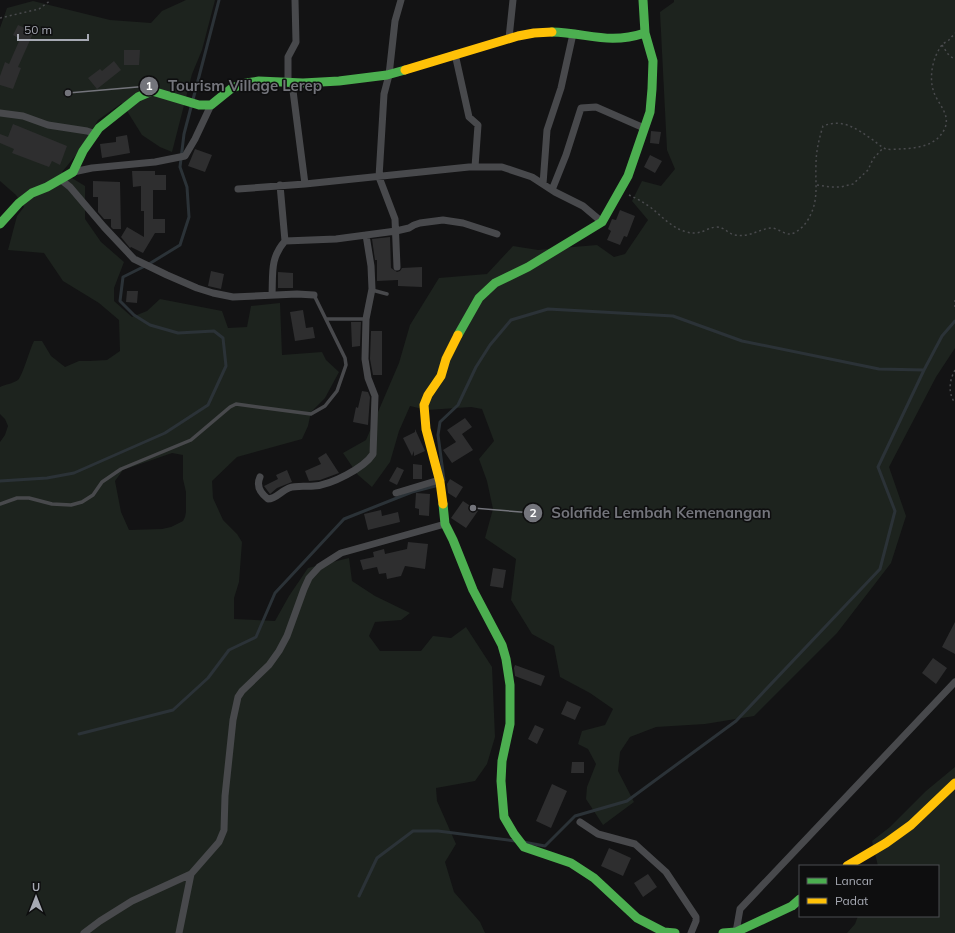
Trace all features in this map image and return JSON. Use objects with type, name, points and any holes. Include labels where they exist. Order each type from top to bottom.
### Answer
[{"type":"street","points":[[296,0],[296,42],[288,57],[290,83],[305,184]]},
{"type":"street","points":[[397,267],[395,219],[379,178],[384,94],[389,75],[395,21],[401,0]]},
{"type":"street","points":[[509,38],[513,0]]},
{"type":"street","points":[[643,0],[645,33],[653,62],[650,112],[628,176],[602,222],[547,256],[495,283],[479,298],[448,353],[440,376],[428,395],[424,405],[426,429],[440,484],[445,524],[473,590],[502,645],[506,659],[510,685],[510,724],[502,761],[501,781],[504,817],[524,847],[571,863],[594,878],[637,918],[664,932],[675,933]]},
{"type":"street","points":[[0,224],[19,203],[32,193],[47,187],[73,172],[92,168],[155,162],[185,156],[195,140],[211,106],[226,92],[239,84],[255,81],[290,83],[351,81],[389,75],[476,47],[525,34],[544,32],[573,34],[601,40],[635,37],[645,33]]},
{"type":"street","points":[[543,184],[547,130],[561,88],[573,34]]},
{"type":"street","points":[[455,54],[469,117],[478,125],[474,167]]},
{"type":"street","points":[[73,172],[84,151],[99,128],[138,97],[152,91],[199,105],[211,106]]},
{"type":"street","points":[[552,190],[566,155],[581,108],[596,108],[644,128]]},
{"type":"street","points":[[0,113],[23,116],[48,125],[87,131],[96,134]]},
{"type":"street","points":[[238,188],[379,178],[474,167],[502,167],[532,177],[552,190],[583,206],[602,222]]},
{"type":"street","points":[[60,179],[70,186],[104,228],[134,259],[144,264],[197,288],[233,297],[297,294],[314,295]]},
{"type":"street","points":[[272,295],[274,260],[279,248],[285,241],[280,185]]},
{"type":"street","points":[[285,241],[336,239],[396,231],[409,228],[414,224],[443,220],[463,223],[497,234]]},
{"type":"street","points":[[260,477],[258,482],[259,489],[263,495],[268,499],[271,499],[288,488],[324,484],[351,473],[368,461],[373,454],[375,396],[368,378],[365,359],[366,319],[372,290],[371,266],[366,235]]},
{"type":"street","points":[[396,493],[440,484]]},
{"type":"street","points":[[84,933],[132,901],[191,874],[219,842],[224,830],[225,796],[232,720],[238,697],[242,691],[269,665],[279,651],[287,636],[309,578],[319,567],[341,553],[445,524]]},
{"type":"street","points":[[736,932],[740,909],[955,682]]},
{"type":"street","points":[[849,865],[886,843],[911,825],[955,783]]},
{"type":"street","points":[[580,822],[598,834],[635,844],[666,872],[696,918],[696,922],[691,933]]},
{"type":"street","points":[[179,933],[191,874]]},
{"type":"street","points":[[723,933],[736,932],[792,906],[799,901]]},
{"type":"lane","points":[[372,290],[387,294]]},
{"type":"lane","points":[[0,504],[17,498],[29,498],[52,504],[71,505],[82,502],[92,495],[102,482],[121,469],[191,440],[230,407],[236,404],[311,414],[324,406],[336,391],[346,365],[345,358],[314,295]]},
{"type":"lane","points":[[326,319],[366,319]]},
{"type":"path","points":[[0,18],[39,10],[51,0]]},
{"type":"path","points":[[620,190],[649,206],[671,226],[688,233],[701,233],[714,228],[723,228],[735,235],[749,235],[770,228],[791,234],[799,230],[810,216],[815,204],[817,185],[816,154],[823,126],[831,123],[849,126],[857,129],[883,148],[887,149],[914,148],[928,145],[942,135],[947,124],[946,115],[935,95],[931,78],[933,64],[942,45],[955,33]]},
{"type":"path","points":[[942,45],[948,54],[955,60]]},
{"type":"path","points":[[817,185],[841,187],[853,184],[868,170],[873,159],[883,148]]},
{"type":"path","points":[[955,300],[955,310]]},
{"type":"path","points":[[955,370],[950,383],[952,398],[955,403]]},
{"type":"shaded area","points":[[186,0],[215,0],[202,50],[192,74],[172,152],[160,147],[142,135],[122,103],[98,120],[81,149],[62,172],[85,186],[85,219],[101,242],[124,262],[114,288],[114,301],[132,317],[147,311],[160,299],[222,311],[228,328],[247,327],[251,306],[280,303],[282,355],[322,352],[326,360],[339,372],[325,398],[311,412],[308,426],[302,439],[237,457],[212,481],[213,498],[223,520],[237,534],[242,542],[239,582],[234,598],[234,619],[275,621],[289,596],[308,568],[349,558],[352,581],[375,596],[410,613],[401,620],[375,622],[369,636],[380,651],[421,651],[433,636],[451,638],[466,627],[492,667],[495,737],[487,764],[475,781],[436,788],[437,801],[456,844],[445,862],[454,892],[480,922],[485,933],[0,933],[0,442],[5,435],[8,426],[5,419],[0,414],[0,387],[20,378],[34,341],[42,341],[51,356],[65,367],[79,361],[107,360],[120,351],[119,320],[99,303],[63,281],[44,253],[8,250],[17,216],[24,207],[16,195],[0,181],[0,28],[7,8],[33,1],[110,20],[151,23],[162,11]],"holes":[[[172,453],[183,455],[183,479],[186,492],[186,512],[183,521],[171,527],[162,529],[129,530],[121,512],[115,481],[123,470]]]},
{"type":"shaded area","points":[[674,0],[955,0],[955,348],[936,377],[889,467],[906,516],[891,563],[837,633],[754,716],[705,724],[656,727],[630,737],[620,752],[618,771],[634,802],[603,825],[586,799],[587,787],[596,764],[588,749],[578,744],[582,731],[605,725],[613,709],[590,693],[560,677],[554,646],[532,634],[511,600],[516,559],[485,538],[493,509],[487,481],[479,459],[494,441],[482,409],[471,407],[427,410],[410,406],[399,431],[390,462],[372,487],[358,475],[343,453],[366,440],[399,363],[410,325],[439,278],[487,274],[513,246],[538,250],[597,245],[614,257],[625,254],[648,220],[632,201],[642,181],[661,186],[675,169],[667,150],[660,12],[674,2]]},
{"type":"shaded area","points":[[955,767],[955,933],[847,933],[855,924],[858,917],[939,917],[939,865],[878,865],[872,841],[890,827],[926,791]]},
{"type":"building","points":[[18,25],[25,28],[27,25],[35,29],[18,67],[21,68],[13,89],[0,85],[0,76],[5,62],[9,64],[20,39],[13,35]]},
{"type":"building","points":[[124,50],[140,50],[139,65],[124,65]]},
{"type":"building","points":[[114,61],[121,70],[97,89],[88,78],[100,69],[102,71]]},
{"type":"building","points":[[13,124],[67,146],[60,165],[52,161],[49,167],[12,153],[14,149],[0,143],[0,134],[8,137]]},
{"type":"building","points":[[651,131],[661,132],[659,144],[650,143]]},
{"type":"building","points":[[127,135],[130,153],[102,158],[100,144],[116,142],[116,137]]},
{"type":"building","points":[[195,149],[212,155],[205,172],[188,166]]},
{"type":"building","points":[[650,155],[662,161],[655,173],[644,167]]},
{"type":"building","points":[[132,171],[155,171],[155,175],[166,175],[166,190],[153,190],[153,219],[165,219],[165,233],[155,233],[143,253],[131,247],[130,248],[121,237],[127,227],[144,237],[144,211],[141,211],[141,186],[133,187]]},
{"type":"building","points":[[93,181],[120,182],[121,229],[113,229],[111,227],[111,219],[104,219],[98,212],[98,197],[93,197]]},
{"type":"building","points":[[620,210],[635,216],[627,237],[624,236],[620,245],[607,240],[611,231],[608,229],[612,219],[616,220]]},
{"type":"building","points":[[390,237],[391,268],[397,272],[402,268],[422,267],[422,287],[398,286],[398,280],[377,281],[377,260],[375,260],[372,239]]},
{"type":"building","points":[[211,271],[224,274],[221,289],[208,286]]},
{"type":"building","points":[[278,272],[293,273],[293,288],[278,288]]},
{"type":"building","points":[[127,291],[138,291],[137,303],[126,302]]},
{"type":"building","points":[[303,310],[306,328],[313,327],[315,338],[295,341],[290,312]]},
{"type":"building","points":[[351,322],[361,322],[360,346],[352,347]]},
{"type":"building","points":[[371,331],[382,331],[382,375],[373,375],[370,359]]},
{"type":"building","points":[[362,391],[368,392],[370,397],[368,425],[353,422],[356,407],[358,408]]},
{"type":"building","points":[[465,418],[472,427],[462,434],[473,450],[452,463],[443,450],[456,442],[447,430]]},
{"type":"building","points":[[415,429],[425,451],[414,456],[414,451],[412,456],[403,438],[415,432]]},
{"type":"building","points":[[326,453],[339,473],[320,480],[309,481],[305,471],[321,464],[318,458]]},
{"type":"building","points":[[413,464],[422,465],[422,479],[413,479]]},
{"type":"building","points":[[397,467],[404,470],[397,485],[389,481]]},
{"type":"building","points":[[287,470],[292,482],[277,488],[270,494],[264,486],[278,479],[276,475]]},
{"type":"building","points":[[450,479],[463,487],[456,498],[448,493],[447,484]]},
{"type":"building","points":[[416,493],[430,494],[429,516],[419,515],[419,509],[415,508]]},
{"type":"building","points":[[463,501],[478,511],[466,528],[451,518]]},
{"type":"building","points":[[381,510],[382,516],[398,512],[400,522],[368,530],[364,514]]},
{"type":"building","points":[[408,542],[428,544],[425,569],[405,566],[401,576],[387,579],[386,573],[379,574],[377,567],[363,570],[360,560],[374,557],[373,552],[384,549],[385,554],[407,549]]},
{"type":"building","points":[[493,568],[506,570],[503,588],[490,586]]},
{"type":"building","points":[[955,622],[955,654],[942,647]]},
{"type":"building","points":[[933,658],[947,668],[936,684],[922,673]]},
{"type":"building","points":[[515,665],[545,676],[541,686],[515,676]]},
{"type":"building","points":[[567,701],[581,707],[575,720],[561,714]]},
{"type":"building","points":[[535,725],[544,729],[537,744],[528,739]]},
{"type":"building","points":[[572,762],[584,762],[584,773],[571,773]]},
{"type":"building","points":[[552,784],[567,791],[551,828],[536,821]]},
{"type":"building","points":[[609,848],[631,858],[623,876],[601,866]]},
{"type":"building","points":[[648,874],[657,887],[643,897],[634,883]]},
{"type":"waterway","points":[[0,481],[47,478],[74,473],[165,433],[208,405],[226,366],[223,338],[214,331],[178,333],[150,325],[134,315],[120,301],[123,277],[149,264],[180,245],[189,217],[187,187],[180,167],[184,134],[219,0]]},
{"type":"waterway","points":[[444,480],[438,435],[440,422],[458,405],[476,367],[490,345],[511,320],[548,309],[673,316],[742,341],[879,369],[924,370]]},
{"type":"waterway","points":[[523,842],[545,846],[575,816],[627,801],[736,721],[880,569],[895,511],[878,467],[924,370],[942,336],[955,321]]},
{"type":"waterway","points":[[79,734],[173,710],[208,678],[229,650],[256,637],[275,593],[344,519],[412,492],[439,485]]},
{"type":"waterway","points":[[359,896],[377,858],[413,831],[438,831],[515,841]]},
{"type":"traffic: fast","points":[[458,335],[479,298],[495,283],[528,267],[602,222],[628,176],[650,112],[652,89],[653,61],[645,33],[643,0]]},
{"type":"traffic: fast","points":[[552,32],[609,38],[620,38],[645,33]]},
{"type":"traffic: fast","points":[[0,224],[19,203],[32,193],[47,187],[73,172],[83,151],[99,128],[138,97],[152,91],[199,105],[211,105],[232,88],[246,83],[259,81],[303,83],[339,81],[387,75],[405,70]]},
{"type":"traffic: fast","points":[[443,504],[445,524],[473,590],[502,645],[506,659],[510,685],[510,724],[502,761],[501,781],[504,817],[524,847],[571,863],[594,878],[637,918],[664,932],[675,933]]},
{"type":"traffic: fast","points":[[723,933],[736,932],[792,906],[799,900]]},
{"type":"traffic: slow","points":[[405,70],[518,36],[552,32]]},
{"type":"traffic: slow","points":[[443,504],[440,482],[426,429],[424,405],[428,395],[441,376],[446,359],[458,335]]},
{"type":"traffic: slow","points":[[849,865],[886,843],[911,825],[955,783]]},
{"type":"place","name":"Tourism Village Lerep","points":[[68,93]]},
{"type":"place","name":"Solafide Lembah Kemenangan","points":[[473,508]]}]
